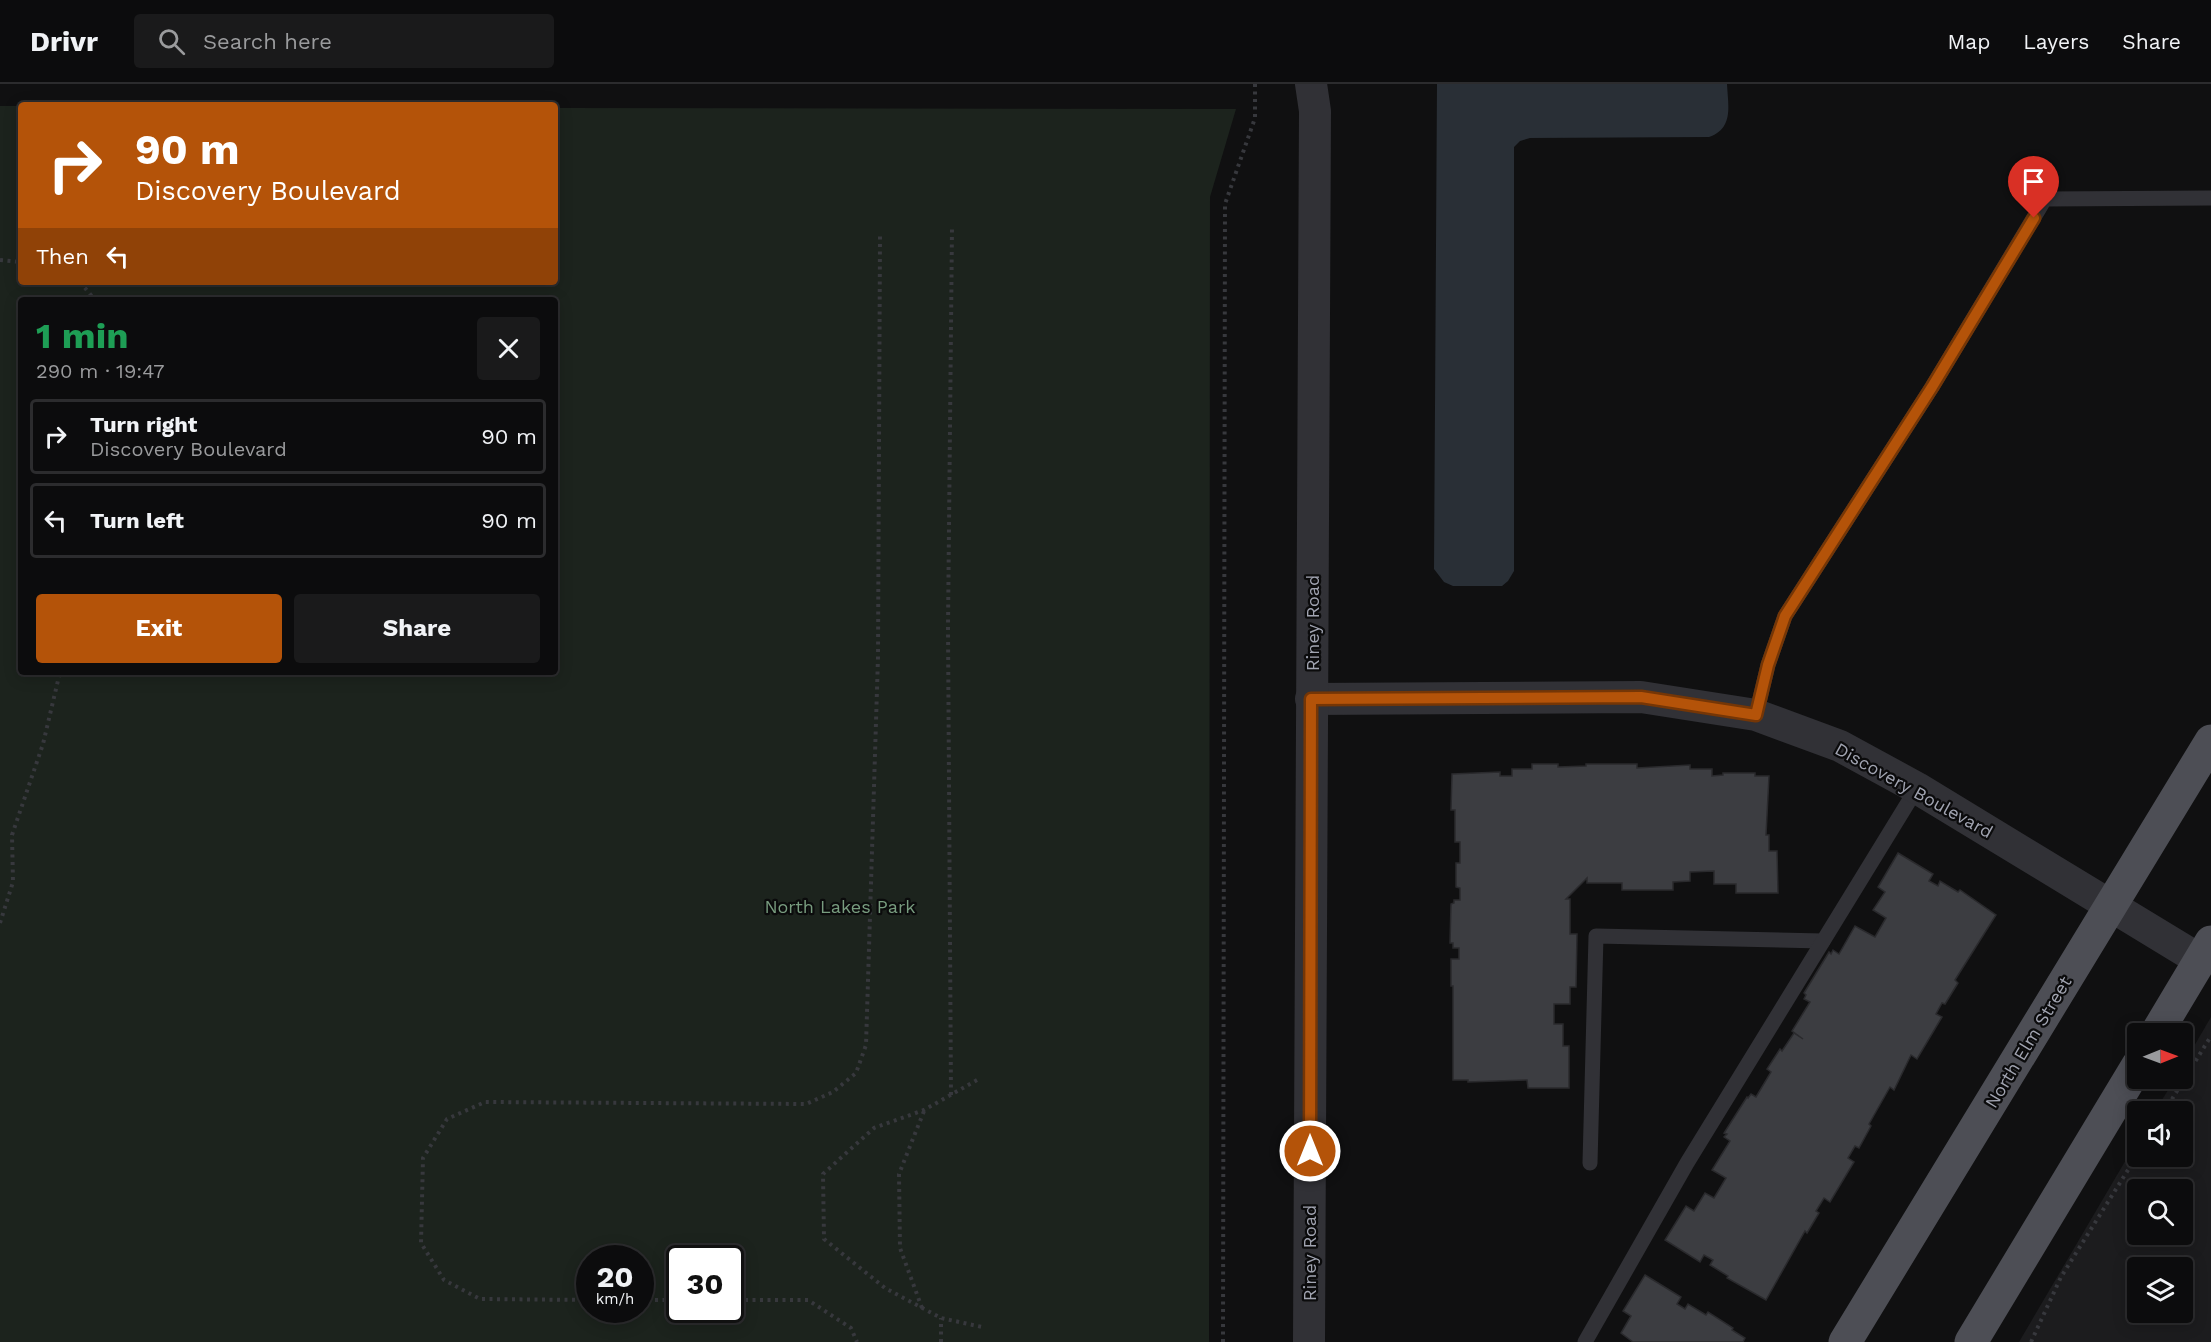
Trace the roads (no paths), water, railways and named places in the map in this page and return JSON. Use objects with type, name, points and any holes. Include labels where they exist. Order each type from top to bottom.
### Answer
[{"type":"main road","name":"North Elm Street","points":[[1845,1342],[2211,741]]},
{"type":"main road","points":[[2163,1023],[2206,951]]},
{"type":"main road","points":[[1971,1342],[2127,1083]]},
{"type":"street","name":"Riney Road","points":[[1309,1342],[1315,111],[1311,84]]},
{"type":"street","name":"Discovery Boulevard","points":[[1311,699],[1641,697],[1756,715],[1840,746],[1917,788],[2112,905],[2206,951]]},
{"type":"lane","points":[[1756,715],[1768,665],[1785,616],[1932,387],[2045,199],[2211,198]]},
{"type":"lane","points":[[1585,1342],[1687,1163],[1917,788]]},
{"type":"lane","points":[[1590,1163],[1596,936],[1823,941]]},
{"type":"park label","name":"North Lakes Park","points":[[840,906]]}]
